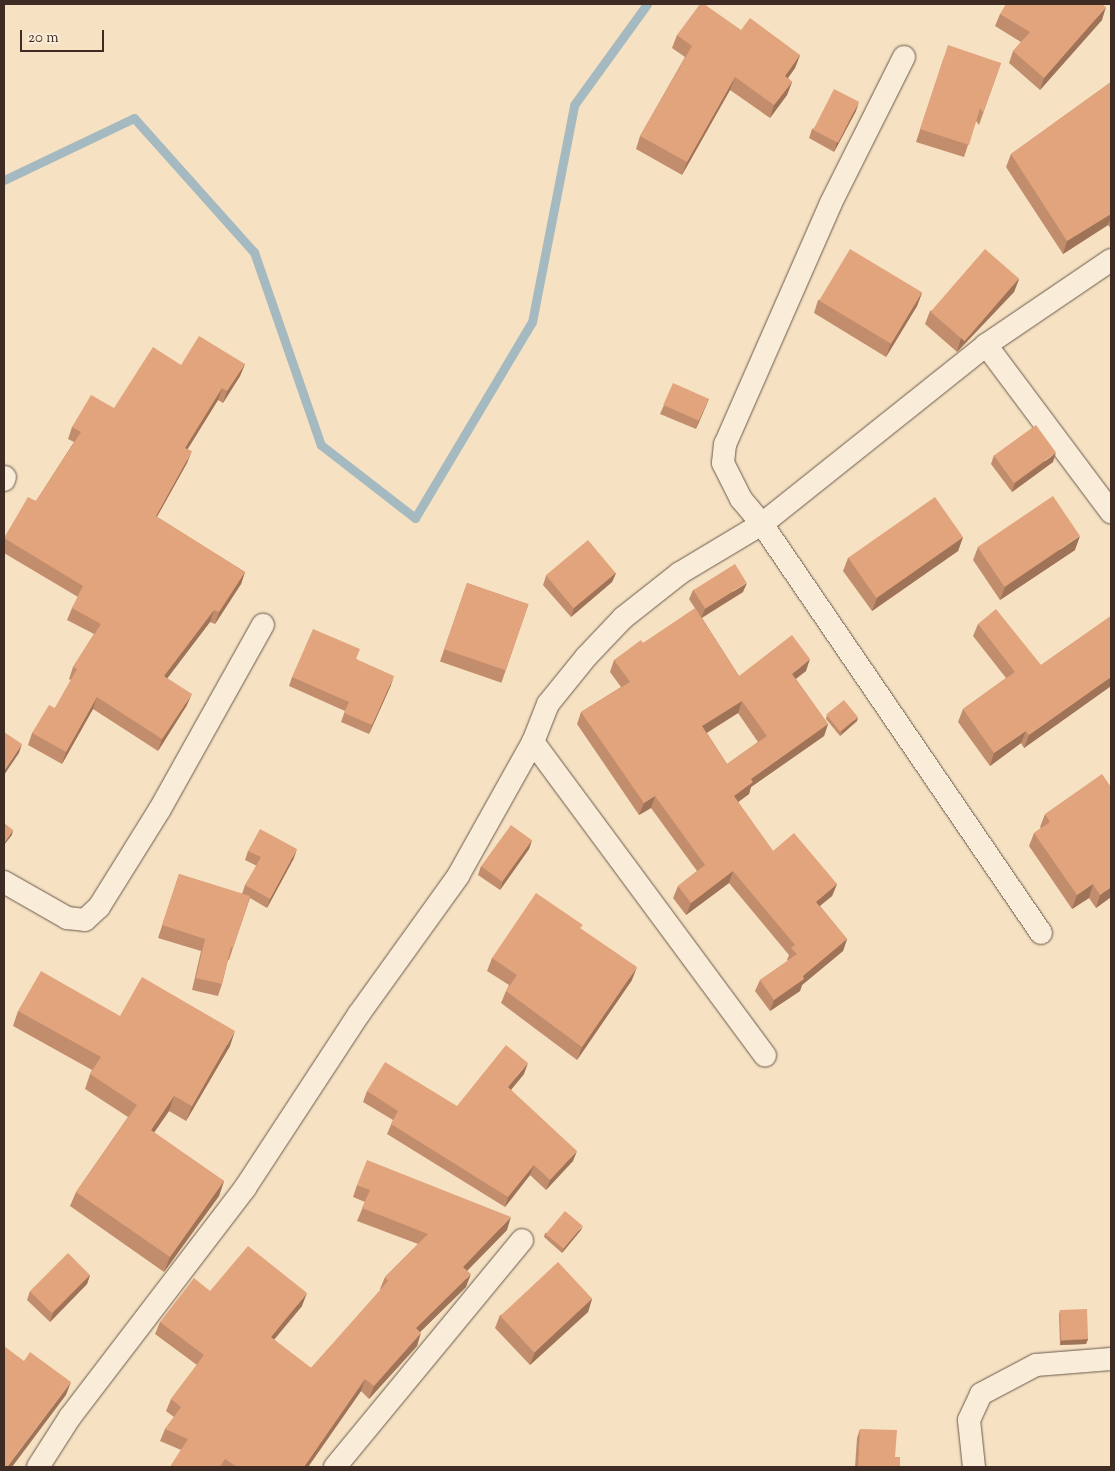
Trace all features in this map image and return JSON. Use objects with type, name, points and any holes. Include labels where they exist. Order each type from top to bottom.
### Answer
[{"type":"street","points":[[904,57],[835,194],[725,444],[722,462],[729,480],[762,524],[1041,933]]},
{"type":"street","points":[[38,1467],[70,1417],[245,1188],[359,1014],[458,876],[533,742],[548,704],[623,618],[680,573],[762,524],[986,345],[1111,260]]},
{"type":"street","points":[[986,345],[1111,512]]},
{"type":"street","points":[[4,882],[67,918],[85,920],[99,907],[160,809],[263,625]]},
{"type":"street","points":[[533,742],[765,1056]]},
{"type":"street","points":[[335,1467],[522,1240]]},
{"type":"street","points":[[974,1467],[969,1420],[981,1394],[1036,1365],[1111,1359]]},
{"type":"building","points":[[700,4],[704,4],[741,30],[750,18],[800,55],[785,76],[792,82],[774,105],[735,77],[687,162],[640,136],[692,46],[677,35]]},
{"type":"building","points":[[1006,4],[1102,4],[1106,7],[1044,78],[1013,51],[1030,32],[1000,14]]},
{"type":"building","points":[[948,45],[1001,63],[983,113],[980,108],[969,145],[920,129]]},
{"type":"building","points":[[1111,82],[1111,214],[1067,241],[1011,154]]},
{"type":"building","points":[[834,89],[859,102],[838,143],[813,130]]},
{"type":"building","points":[[850,249],[922,292],[891,344],[819,300]]},
{"type":"building","points":[[985,249],[1019,279],[965,341],[931,312]]},
{"type":"building","points":[[199,336],[245,364],[227,391],[222,388],[185,448],[192,451],[156,516],[245,572],[219,612],[214,610],[164,676],[192,694],[162,739],[97,697],[66,752],[32,733],[49,705],[55,708],[77,669],[73,667],[101,624],[72,608],[83,586],[4,538],[28,497],[36,501],[81,432],[72,427],[91,395],[114,408],[153,347],[181,365]]},
{"type":"building","points":[[673,383],[709,399],[699,421],[663,405]]},
{"type":"building","points":[[1036,425],[1056,453],[1014,483],[994,456]]},
{"type":"building","points":[[1053,496],[1080,536],[1004,587],[978,547]]},
{"type":"building","points":[[935,497],[963,537],[876,598],[848,558]]},
{"type":"building","points":[[588,540],[616,573],[574,608],[546,575]]},
{"type":"building","points":[[735,564],[747,583],[705,609],[693,590]]},
{"type":"building","points":[[467,583],[528,604],[506,670],[444,649]]},
{"type":"building","points":[[695,608],[739,676],[792,635],[810,659],[792,674],[828,724],[751,779],[753,782],[734,796],[773,851],[794,833],[837,884],[816,902],[847,939],[803,976],[804,979],[774,1000],[760,980],[797,954],[791,948],[795,945],[733,871],[691,903],[678,886],[705,865],[655,796],[644,803],[581,712],[630,682],[614,660],[641,640],[643,643]],"holes":[[[742,701],[767,736],[727,764],[702,726]]]},
{"type":"building","points":[[996,609],[1041,665],[1111,616],[1111,677],[1029,735],[1026,731],[994,753],[963,709],[1015,672],[978,624]]},
{"type":"building","points":[[313,629],[360,649],[356,659],[394,676],[372,725],[344,713],[349,702],[292,677]]},
{"type":"building","points":[[844,700],[858,717],[840,732],[826,714]]},
{"type":"building","points":[[4,732],[22,744],[4,771]]},
{"type":"building","points":[[1102,774],[1111,787],[1111,887],[1100,895],[1093,884],[1077,895],[1034,833],[1050,822],[1045,814]]},
{"type":"building","points":[[4,823],[13,830],[4,843]]},
{"type":"building","points":[[511,825],[532,840],[502,882],[481,866]]},
{"type":"building","points":[[260,829],[297,849],[270,899],[245,885],[261,857],[248,851]]},
{"type":"building","points":[[179,874],[250,896],[233,948],[231,947],[222,984],[196,978],[205,939],[162,925]]},
{"type":"building","points":[[536,893],[583,925],[580,928],[637,967],[582,1047],[506,991],[517,975],[492,958]]},
{"type":"building","points":[[41,971],[120,1016],[142,977],[235,1031],[192,1106],[174,1096],[151,1130],[224,1181],[170,1257],[76,1192],[137,1105],[90,1074],[101,1057],[18,1011]]},
{"type":"building","points":[[506,1045],[528,1063],[508,1087],[577,1151],[550,1180],[534,1165],[508,1197],[391,1124],[398,1111],[367,1091],[385,1062],[457,1106]]},
{"type":"building","points":[[367,1160],[511,1217],[463,1267],[471,1274],[416,1328],[421,1333],[374,1386],[365,1379],[304,1467],[237,1467],[225,1459],[220,1467],[170,1467],[188,1439],[165,1429],[181,1407],[171,1399],[204,1355],[160,1322],[194,1278],[210,1291],[248,1246],[307,1293],[271,1337],[311,1368],[388,1281],[385,1277],[428,1234],[362,1208],[370,1190],[357,1185]]},
{"type":"building","points":[[565,1211],[583,1226],[563,1249],[546,1234]]},
{"type":"building","points":[[68,1253],[90,1275],[52,1313],[30,1291]]},
{"type":"building","points":[[558,1262],[592,1299],[534,1352],[500,1316]]},
{"type":"building","points":[[1087,1309],[1088,1339],[1061,1340],[1060,1310]]},
{"type":"building","points":[[4,1346],[24,1361],[30,1352],[71,1382],[7,1467],[4,1467]]},
{"type":"building","points":[[860,1429],[897,1430],[895,1457],[900,1457],[900,1467],[858,1467]]},
{"type":"waterway","points":[[4,180],[134,118],[254,252],[321,445],[415,518],[532,322],[574,105],[647,4]]}]
